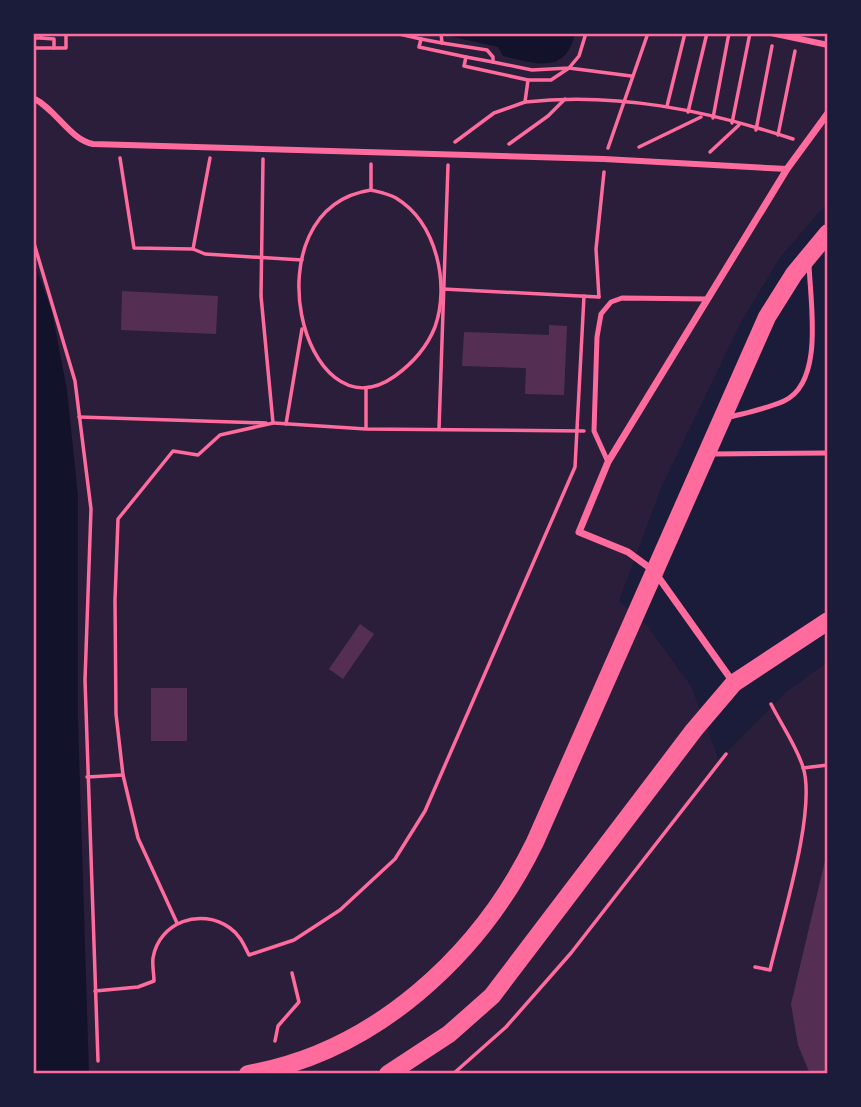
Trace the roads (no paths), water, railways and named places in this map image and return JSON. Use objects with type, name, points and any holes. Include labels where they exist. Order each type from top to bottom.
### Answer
[{"type":"main road","points":[[248,1074],[309,1055],[366,1028],[408,1000],[443,972],[481,929],[519,874],[767,317],[809,254],[828,233]]},
{"type":"main road","points":[[388,1074],[449,1034],[492,996],[694,730],[734,683],[828,621]]},
{"type":"street","points":[[772,34],[828,45]]},
{"type":"street","points":[[33,98],[52,110],[84,142],[212,149],[604,159],[787,169]]},
{"type":"street","points":[[734,683],[654,571],[628,552],[579,532],[608,462],[787,169],[828,113]]},
{"type":"lane","points":[[720,421],[786,400],[806,380],[811,356],[809,254]]},
{"type":"lane","points":[[608,462],[594,430],[598,323],[607,307],[622,298],[707,299]]},
{"type":"lane","points":[[705,454],[828,453]]}]
